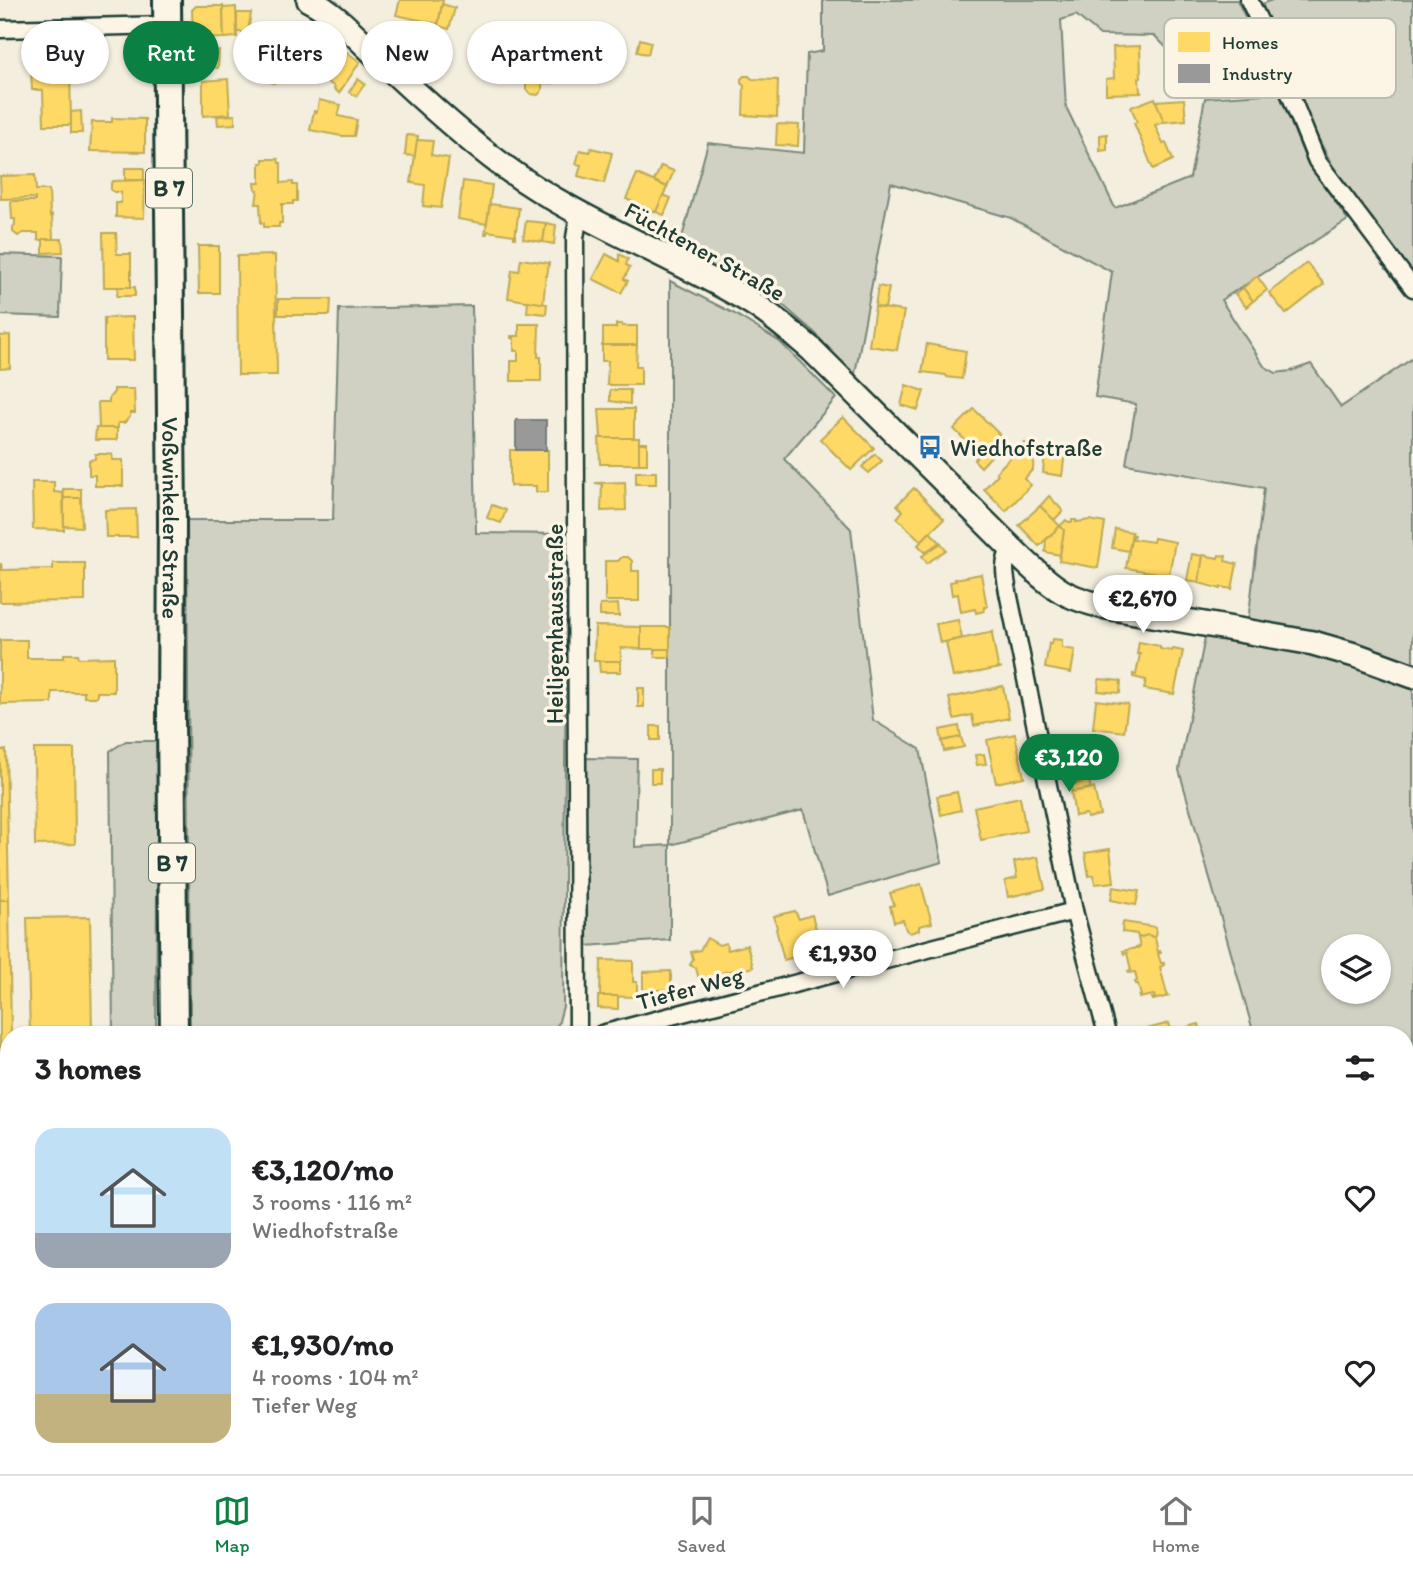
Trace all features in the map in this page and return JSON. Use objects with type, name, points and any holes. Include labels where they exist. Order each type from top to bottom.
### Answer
[{"type":"main road","name":"Voßwinkeler Straße","points":[[167,13],[174,1026]]},
{"type":"street","name":"Füchtener Straße","points":[[309,0],[334,17],[420,97],[501,164],[538,190],[752,303],[782,324],[811,349],[1011,548],[1062,592],[1080,600],[1135,612],[1334,648],[1413,676]]},
{"type":"street","points":[[1249,0],[1258,18]]},
{"type":"street","points":[[0,29],[167,13]]},
{"type":"street","points":[[1292,98],[1317,161],[1413,288]]},
{"type":"street","name":"Heiligenhausstraße","points":[[578,1026],[575,238],[579,213]]},
{"type":"street","points":[[1011,548],[1004,569],[1008,592],[1074,911],[1105,1026]]},
{"type":"street","name":"Tiefer Weg","points":[[633,1026],[1074,911]]},
{"type":"shaded area","points":[[823,0],[1237,0],[1246,18],[1164,18],[1164,45],[1155,36],[1100,35],[1076,15],[1061,20],[1066,107],[1115,208],[1190,178],[1205,98],[1281,98],[1306,160],[1348,220],[1221,300],[1264,366],[1276,373],[1311,364],[1341,407],[1413,358],[1413,668],[1248,622],[1264,488],[1126,464],[1136,404],[1095,397],[1112,272],[1011,218],[891,183],[854,379],[816,334],[784,306],[678,252],[708,143],[804,153],[807,54],[823,51]]},
{"type":"shaded area","points":[[1272,0],[1413,0],[1413,278],[1350,197],[1316,134],[1301,98],[1396,98],[1396,18],[1268,18],[1262,4]]},
{"type":"shaded area","points":[[0,254],[62,256],[60,317],[0,315]]},
{"type":"shaded area","points":[[670,281],[735,314],[780,342],[836,398],[784,459],[851,529],[873,720],[920,749],[942,862],[828,896],[803,810],[670,845]]},
{"type":"shaded area","points":[[472,306],[476,533],[567,534],[563,1006],[556,1026],[190,1026],[187,520],[333,520],[339,309]]},
{"type":"shaded area","points":[[1206,632],[1286,643],[1413,685],[1413,1026],[1252,1026],[1179,770]]},
{"type":"shaded area","points":[[126,741],[158,741],[156,1026],[113,1026],[110,751]]},
{"type":"shaded area","points":[[584,758],[637,759],[635,847],[670,845],[670,940],[586,946]]},
{"type":"building: Homes","points":[[400,0],[443,0],[439,21],[396,15]]},
{"type":"building: Homes","points":[[442,4],[455,8],[451,21],[439,21]]},
{"type":"building: Homes","points":[[196,6],[223,6],[224,38],[219,38],[219,21],[192,21],[192,10]]},
{"type":"building: Homes","points":[[236,7],[233,37],[224,38],[223,8]]},
{"type":"building: Homes","points":[[237,13],[251,13],[250,21],[237,21]]},
{"type":"building: Homes","points":[[640,39],[651,42],[648,54],[637,52]]},
{"type":"building: Homes","points":[[1140,46],[1139,78],[1142,93],[1106,94],[1106,79],[1114,78],[1113,47]]},
{"type":"building: Homes","points":[[347,52],[360,62],[347,81]]},
{"type":"building: Homes","points":[[744,76],[778,80],[777,117],[743,115],[744,86],[741,79]]},
{"type":"building: Homes","points":[[228,79],[230,114],[203,116],[203,84],[219,84],[219,80]]},
{"type":"building: Homes","points":[[358,79],[361,84],[365,84],[356,96],[349,92]]},
{"type":"building: Homes","points":[[32,84],[70,84],[71,125],[44,125],[43,90],[32,90]]},
{"type":"building: Homes","points":[[330,84],[345,84],[339,93]]},
{"type":"building: Homes","points":[[526,84],[542,84],[538,95],[526,90]]},
{"type":"building: Homes","points":[[1155,98],[1164,122],[1155,125],[1173,160],[1153,169],[1134,123],[1137,122],[1131,107]]},
{"type":"building: Homes","points":[[1184,99],[1186,120],[1164,122],[1156,101]]},
{"type":"building: Homes","points":[[319,100],[341,105],[338,116],[357,120],[354,136],[310,130]]},
{"type":"building: Homes","points":[[81,111],[82,133],[71,133],[71,112]]},
{"type":"building: Homes","points":[[235,115],[235,124],[218,125],[217,116]]},
{"type":"building: Homes","points":[[112,118],[145,119],[145,152],[90,151],[92,122],[112,122]]},
{"type":"building: Homes","points":[[777,124],[799,125],[798,146],[776,145]]},
{"type":"building: Homes","points":[[1107,134],[1107,150],[1100,151],[1100,135]]},
{"type":"building: Homes","points":[[407,135],[418,136],[415,156],[405,155]]},
{"type":"building: Homes","points":[[417,140],[433,141],[431,155],[449,158],[441,208],[423,206],[425,185],[411,183]]},
{"type":"building: Homes","points":[[591,148],[612,153],[604,183],[578,176],[581,165],[576,164],[580,150],[590,152]]},
{"type":"building: Homes","points":[[263,159],[278,159],[281,163],[281,183],[293,182],[293,185],[297,185],[297,201],[293,201],[293,204],[282,204],[282,223],[279,223],[279,227],[264,227],[264,223],[261,223],[260,204],[256,204],[258,190],[255,183],[260,183],[260,163],[263,163]]},
{"type":"building: Homes","points":[[661,166],[674,171],[667,187],[654,181]]},
{"type":"building: Homes","points":[[125,168],[144,168],[144,180],[125,180]]},
{"type":"building: Homes","points":[[637,174],[667,187],[656,212],[626,199]]},
{"type":"building: Homes","points":[[35,175],[36,190],[49,190],[53,239],[38,240],[38,233],[23,233],[18,236],[13,232],[15,219],[12,219],[11,201],[35,201],[35,198],[1,199],[0,176]]},
{"type":"building: Homes","points":[[145,180],[144,218],[116,217],[116,203],[121,203],[121,192],[111,190],[111,183]]},
{"type":"building: Homes","points":[[463,181],[492,185],[487,224],[458,219]]},
{"type":"building: Homes","points":[[663,195],[671,198],[664,215],[656,212]]},
{"type":"building: Homes","points":[[490,204],[519,208],[515,238],[514,235],[488,231],[485,234]]},
{"type":"building: Homes","points":[[526,221],[546,223],[543,242],[523,239]]},
{"type":"building: Homes","points":[[546,223],[556,225],[554,244],[543,242]]},
{"type":"building: Homes","points":[[103,233],[116,233],[117,254],[131,254],[131,287],[104,287]]},
{"type":"building: Homes","points":[[43,239],[62,239],[63,252],[43,253]]},
{"type":"building: Homes","points":[[198,246],[219,246],[219,293],[199,293]]},
{"type":"building: Homes","points":[[606,254],[619,261],[619,254],[628,259],[626,265],[630,267],[624,279],[628,281],[621,293],[593,279]]},
{"type":"building: Homes","points":[[275,255],[277,375],[238,375],[237,256]]},
{"type":"building: Homes","points":[[521,259],[549,263],[543,304],[508,298],[512,270],[519,271]]},
{"type":"building: Homes","points":[[1307,263],[1324,284],[1286,314],[1269,293]]},
{"type":"building: Homes","points":[[1257,276],[1267,290],[1253,301],[1243,288]]},
{"type":"building: Homes","points":[[878,286],[889,288],[885,308],[875,307]]},
{"type":"building: Homes","points":[[118,287],[135,287],[135,296],[117,296]]},
{"type":"building: Homes","points":[[1243,288],[1253,301],[1246,307],[1235,294]]},
{"type":"building: Homes","points":[[278,299],[331,299],[330,315],[278,315]]},
{"type":"building: Homes","points":[[528,301],[547,304],[546,314],[527,312]]},
{"type":"building: Homes","points":[[875,307],[904,311],[897,350],[869,346]]},
{"type":"building: Homes","points":[[133,317],[134,360],[104,360],[104,318]]},
{"type":"building: Homes","points":[[519,324],[539,324],[538,357],[541,357],[541,381],[511,381],[511,361],[518,361],[518,351],[514,351],[514,338],[511,336],[519,336]]},
{"type":"building: Homes","points":[[616,324],[637,326],[637,345],[603,345],[603,328],[616,328]]},
{"type":"building: Homes","points":[[10,335],[10,368],[0,369],[0,336]]},
{"type":"building: Homes","points":[[927,344],[966,351],[962,379],[922,372]]},
{"type":"building: Homes","points":[[602,345],[637,345],[636,366],[641,366],[641,385],[607,385],[608,361],[602,361]]},
{"type":"building: Homes","points":[[906,385],[924,391],[918,410],[901,405]]},
{"type":"building: Homes","points":[[114,389],[134,389],[135,413],[130,413],[124,423],[118,423],[118,428],[99,428],[98,402],[109,402]]},
{"type":"building: Homes","points":[[610,390],[630,390],[630,404],[610,401]]},
{"type":"building: Homes","points":[[599,409],[634,409],[634,438],[599,438]]},
{"type":"building: Homes","points":[[974,409],[999,434],[979,454],[954,429]]},
{"type":"building: Homes","points":[[843,417],[874,448],[851,470],[820,439]]},
{"type":"building: Homes","points":[[96,428],[117,428],[117,440],[95,440]]},
{"type":"building: Homes","points":[[599,438],[639,438],[639,464],[600,464]]},
{"type":"building: Homes","points":[[639,443],[647,443],[647,464],[639,464]]},
{"type":"building: Homes","points":[[1025,443],[1034,452],[1033,469],[1024,479],[1031,485],[1006,511],[984,489],[998,474],[996,472]]},
{"type":"building: Homes","points":[[987,446],[994,453],[981,467],[974,460]]},
{"type":"building: Homes","points":[[510,450],[548,450],[548,492],[536,492],[536,486],[510,486]]},
{"type":"building: Homes","points":[[1045,450],[1065,452],[1062,476],[1043,473]]},
{"type":"building: Homes","points":[[95,454],[112,454],[112,460],[123,460],[123,486],[95,486],[95,475],[89,475],[89,460],[95,459]]},
{"type":"building: Homes","points":[[875,454],[882,461],[869,473],[862,467]]},
{"type":"building: Homes","points":[[636,472],[656,472],[656,484],[636,484]]},
{"type":"building: Homes","points":[[32,482],[54,482],[54,492],[63,493],[64,530],[33,529]]},
{"type":"building: Homes","points":[[625,482],[626,510],[601,511],[602,484],[595,483]]},
{"type":"building: Homes","points":[[914,488],[944,519],[921,541],[897,518],[903,511],[897,505]]},
{"type":"building: Homes","points":[[63,489],[81,489],[81,498],[64,498]]},
{"type":"building: Homes","points":[[1049,496],[1063,511],[1054,520],[1040,506]]},
{"type":"building: Homes","points":[[64,498],[81,498],[82,527],[64,526]]},
{"type":"building: Homes","points":[[492,505],[506,510],[501,523],[487,518]]},
{"type":"building: Homes","points":[[1040,506],[1060,526],[1039,546],[1019,525]]},
{"type":"building: Homes","points":[[136,509],[137,537],[106,537],[105,510]]},
{"type":"building: Homes","points":[[1066,520],[1105,523],[1098,568],[1059,561],[1064,530],[1060,526]]},
{"type":"building: Homes","points":[[1060,526],[1064,530],[1060,555],[1045,552],[1046,540]]},
{"type":"building: Homes","points":[[1115,529],[1132,532],[1129,551],[1112,548]]},
{"type":"building: Homes","points":[[930,532],[940,542],[925,552],[918,545]]},
{"type":"building: Homes","points":[[1132,534],[1133,539],[1153,542],[1154,538],[1175,542],[1169,575],[1126,568]]},
{"type":"building: Homes","points":[[941,543],[946,550],[927,563],[922,556]]},
{"type":"building: Homes","points":[[1192,554],[1203,556],[1199,582],[1187,580]]},
{"type":"building: Homes","points":[[1203,555],[1218,558],[1219,555],[1226,556],[1225,561],[1237,564],[1232,589],[1199,583]]},
{"type":"building: Homes","points":[[622,557],[628,557],[632,561],[632,571],[639,571],[639,601],[605,601],[605,561],[618,561]]},
{"type":"building: Homes","points":[[53,563],[85,563],[85,601],[0,602],[0,564],[2,570],[53,569]]},
{"type":"building: Homes","points":[[981,574],[987,607],[976,613],[975,609],[961,612],[958,594],[952,595],[950,582]]},
{"type":"building: Homes","points":[[618,604],[619,616],[600,616],[600,605]]},
{"type":"building: Homes","points":[[958,620],[962,638],[940,643],[936,624]]},
{"type":"building: Homes","points":[[595,626],[641,627],[641,649],[621,648],[621,661],[594,661]]},
{"type":"building: Homes","points":[[641,627],[670,627],[670,649],[641,649]]},
{"type":"building: Homes","points":[[993,632],[1000,668],[953,677],[946,642]]},
{"type":"building: Homes","points":[[1052,639],[1062,640],[1062,648],[1075,650],[1071,673],[1045,668]]},
{"type":"building: Homes","points":[[0,640],[27,640],[27,658],[64,658],[64,654],[78,654],[79,658],[114,657],[114,692],[97,692],[97,697],[84,697],[84,692],[52,692],[52,703],[0,704]]},
{"type":"building: Homes","points":[[1139,642],[1160,646],[1160,649],[1183,651],[1174,694],[1144,689],[1146,680],[1133,677],[1133,674],[1136,675],[1140,654],[1137,654]]},
{"type":"building: Homes","points":[[655,649],[670,649],[670,657],[655,657]]},
{"type":"building: Homes","points":[[599,661],[621,661],[621,672],[600,672]]},
{"type":"building: Homes","points":[[1099,679],[1121,681],[1120,693],[1098,691]]},
{"type":"building: Homes","points":[[1003,686],[1009,718],[974,726],[972,715],[954,719],[949,698]]},
{"type":"building: Homes","points":[[638,688],[644,688],[644,707],[638,707]]},
{"type":"building: Homes","points":[[1096,700],[1128,704],[1124,732],[1093,728]]},
{"type":"building: Homes","points":[[651,726],[660,726],[660,740],[651,740]]},
{"type":"building: Homes","points":[[959,726],[961,737],[942,741],[940,730]]},
{"type":"building: Homes","points":[[1015,734],[1024,777],[996,783],[987,740]]},
{"type":"building: Homes","points":[[961,737],[964,747],[944,751],[942,741]]},
{"type":"building: Homes","points":[[1083,743],[1084,748],[1092,746],[1094,756],[1105,754],[1107,769],[1067,777],[1063,752],[1074,750],[1073,745]]},
{"type":"building: Homes","points":[[34,749],[74,749],[75,844],[35,845]]},
{"type":"building: Homes","points":[[0,750],[6,750],[9,900],[0,900]]},
{"type":"building: Homes","points":[[984,754],[986,764],[977,765],[975,755]]},
{"type":"building: Homes","points":[[651,769],[660,769],[660,783],[651,783]]},
{"type":"building: Homes","points":[[1088,773],[1089,781],[1070,785],[1069,777]]},
{"type":"building: Homes","points":[[1089,781],[1091,788],[1072,792],[1070,785]]},
{"type":"building: Homes","points":[[1094,788],[1100,815],[1087,818],[1086,814],[1075,816],[1071,792]]},
{"type":"building: Homes","points":[[957,792],[961,810],[941,815],[937,796]]},
{"type":"building: Homes","points":[[1020,797],[1026,831],[981,840],[974,807]]},
{"type":"building: Homes","points":[[1110,849],[1114,882],[1095,884],[1094,875],[1089,876],[1085,853]]},
{"type":"building: Homes","points":[[1038,857],[1045,889],[1008,897],[1005,881],[1017,878],[1014,862]]},
{"type":"building: Homes","points":[[921,884],[932,923],[919,926],[919,930],[910,933],[903,920],[894,922],[890,906],[894,905],[890,893]]},
{"type":"building: Homes","points":[[1113,887],[1139,891],[1136,905],[1111,900]]},
{"type":"building: Homes","points":[[0,900],[9,900],[11,1026],[0,1026]]},
{"type":"building: Homes","points":[[795,911],[799,919],[812,915],[821,947],[784,960],[774,916]]},
{"type":"building: Homes","points":[[90,917],[92,1026],[30,1026],[27,918]]},
{"type":"building: Homes","points":[[1123,922],[1156,927],[1155,938],[1148,935],[1138,938],[1137,934],[1122,932]]},
{"type":"building: Homes","points":[[1148,935],[1155,938],[1158,952],[1161,953],[1158,954],[1164,965],[1160,967],[1169,996],[1153,1000],[1154,995],[1139,998],[1141,996],[1135,982],[1135,972],[1129,973],[1131,970],[1127,953],[1124,954],[1123,951],[1140,947],[1138,938]]},
{"type":"building: Homes","points":[[707,938],[719,945],[726,943],[728,950],[747,945],[753,967],[699,979],[696,968],[690,965],[693,959],[691,952],[700,950]]},
{"type":"building: Homes","points":[[601,960],[633,961],[633,982],[637,982],[637,997],[600,996]]},
{"type":"building: Homes","points":[[671,971],[671,990],[643,990],[643,972]]},
{"type":"building: Homes","points":[[598,996],[618,996],[618,1009],[598,1008]]},
{"type":"building: Industry","points":[[516,420],[546,420],[546,450],[516,450]]},
{"type":"place","name":"Wiedhofstraße","points":[[930,447]]}]
